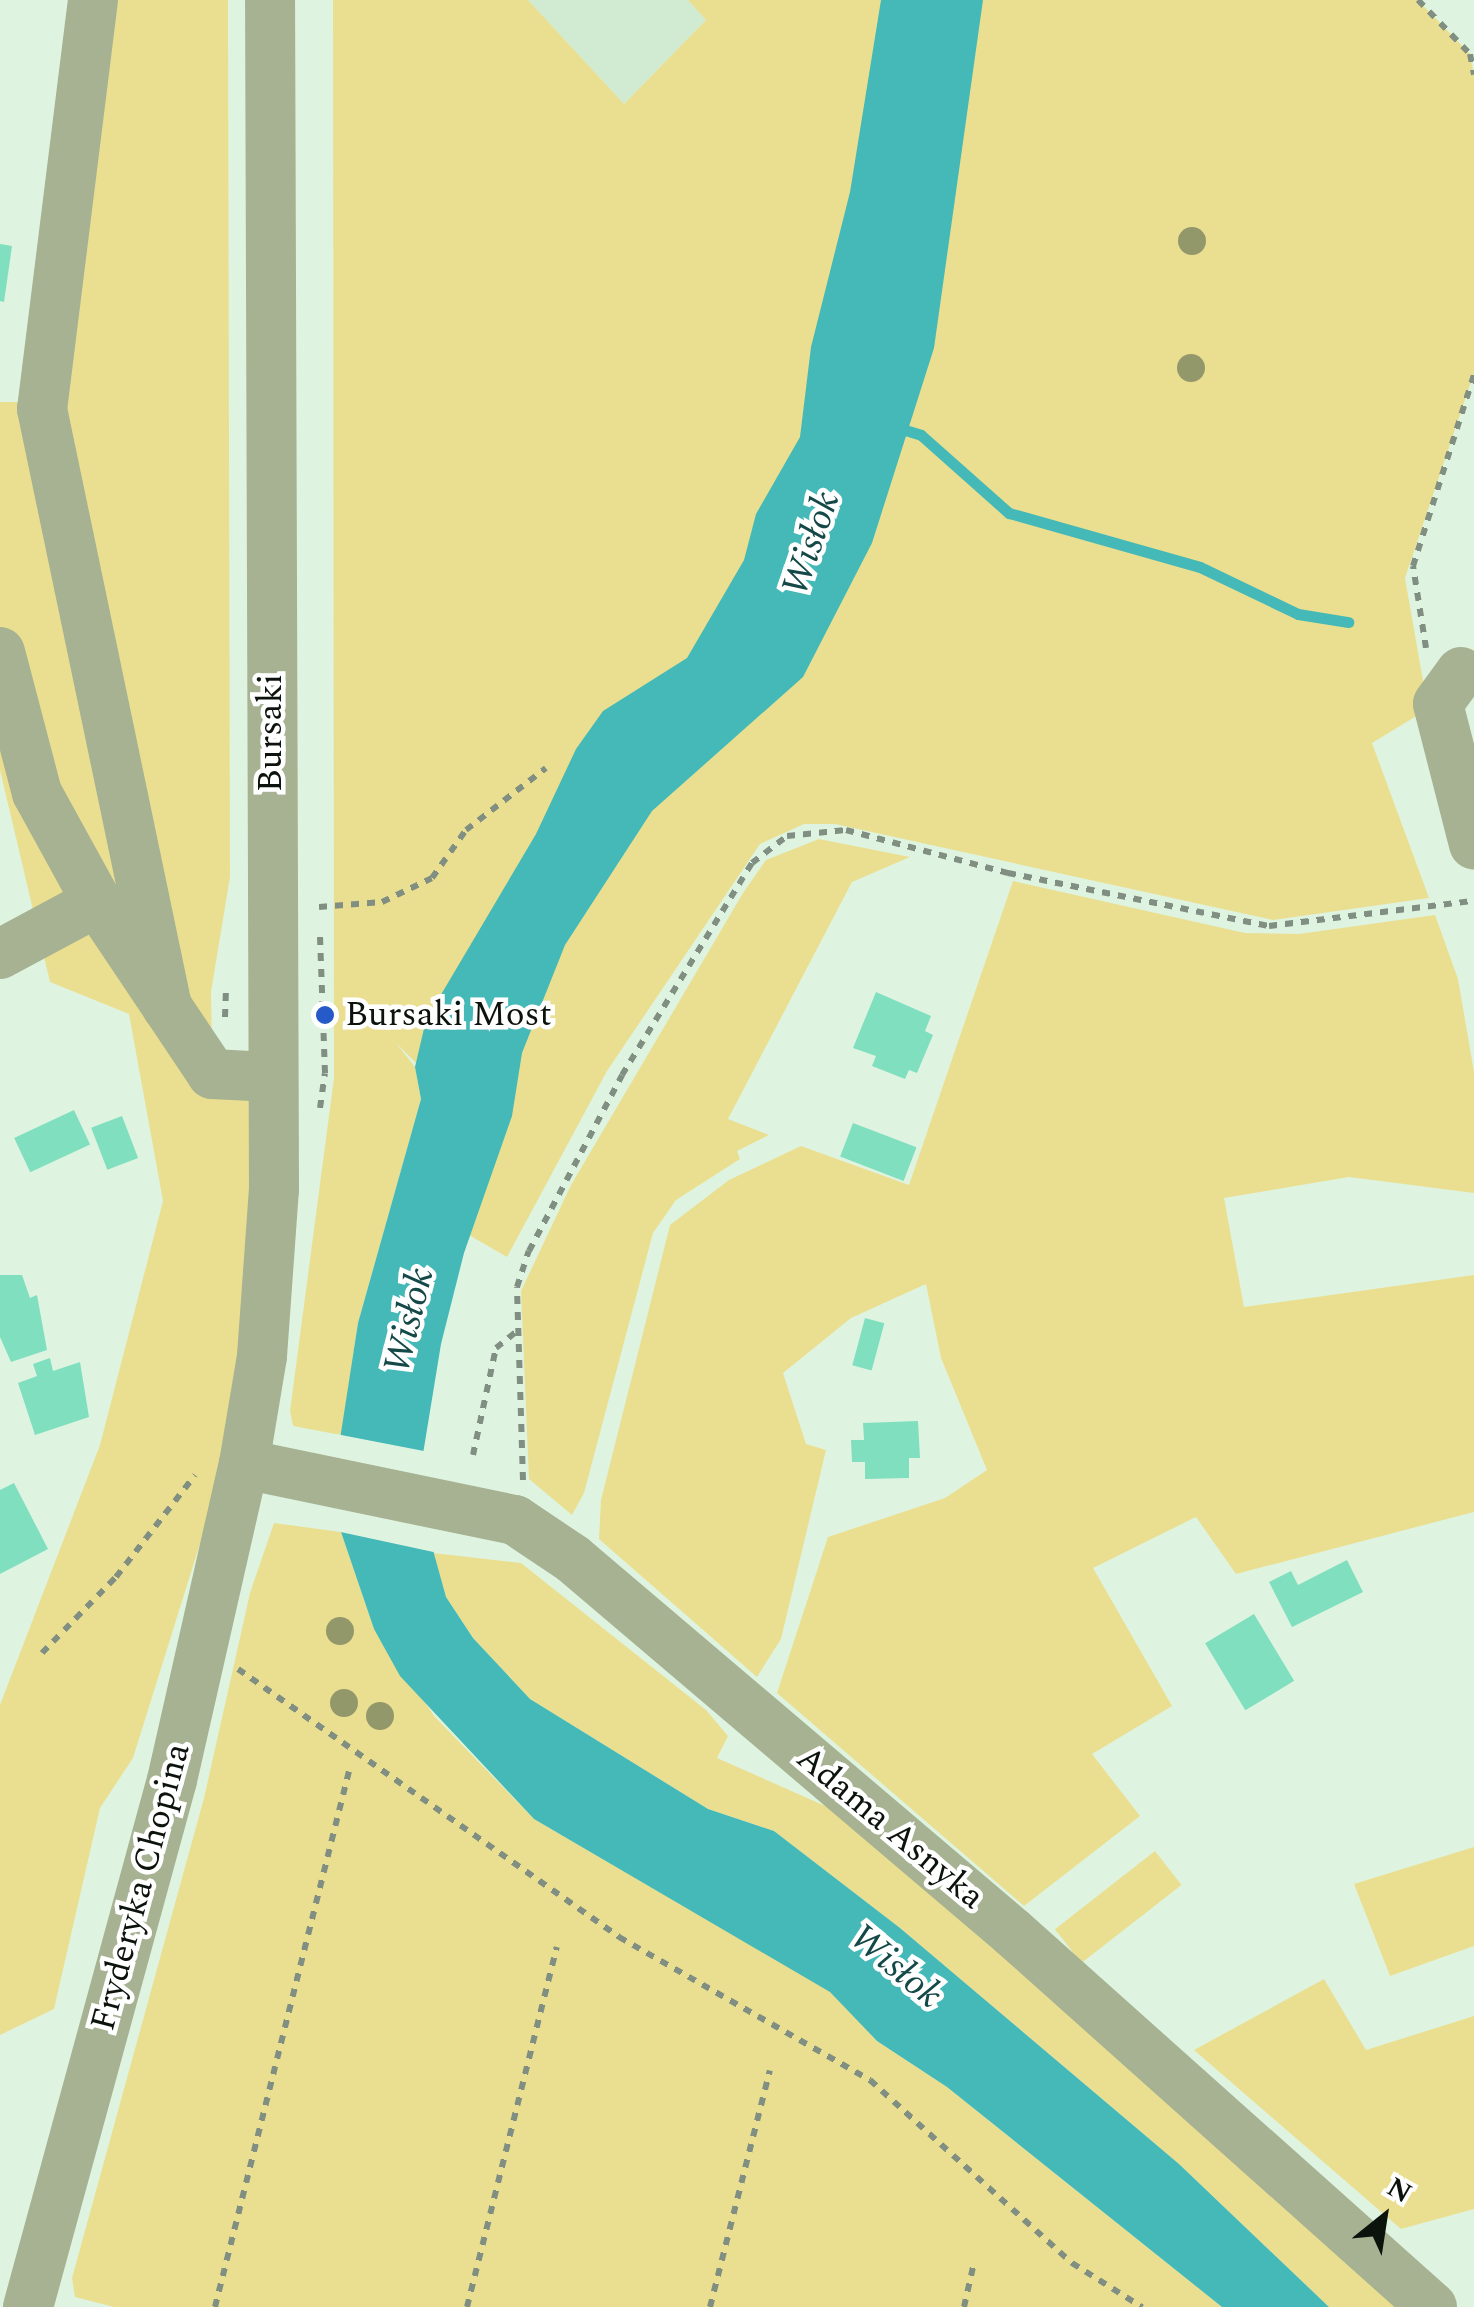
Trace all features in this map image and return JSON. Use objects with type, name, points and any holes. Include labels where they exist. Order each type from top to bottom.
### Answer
[{"type":"street","points":[[93,0],[42,409],[167,1007]]},
{"type":"street","name":"Bursaki","points":[[242,1467],[262,1356],[274,1189],[270,0]]},
{"type":"street","points":[[0,652],[37,793],[97,902],[212,1074],[272,1077]]},
{"type":"street","points":[[1449,688],[1474,844]]},
{"type":"street","points":[[0,954],[97,902]]},
{"type":"street","name":"Adama Asnyka","points":[[242,1467],[515,1520],[573,1559],[1026,1944],[1432,2307]]},
{"type":"street","name":"Fryderyka Chopina","points":[[28,2307],[172,1780],[242,1467]]},
{"type":"path","points":[[1418,0],[1470,54],[1474,75]]},
{"type":"path","points":[[1449,688],[1413,566],[1474,375]]},
{"type":"path","points":[[318,907],[382,902],[432,878],[466,830],[546,768]]},
{"type":"path","points":[[515,1520],[523,1485],[517,1287],[567,1174],[752,863],[787,836],[846,830],[1008,873],[1269,926],[1474,901]]},
{"type":"path","points":[[474,1455],[496,1348],[518,1331]]},
{"type":"path","points":[[42,1654],[116,1577],[242,1467]]},
{"type":"path","points":[[228,1664],[259,1679],[277,1698],[619,1937],[870,2080],[1072,2263],[1142,2307]]},
{"type":"path","points":[[215,2307],[349,1770]]},
{"type":"path","points":[[467,2307],[556,1947]]},
{"type":"path","points":[[710,2307],[770,2070]]},
{"type":"path","points":[[964,2307],[974,2267]]},
{"type":"shaded area","points":[[109,0],[228,0],[230,877],[211,992],[212,1057],[272,1077],[223,1470],[133,1758],[100,1808],[54,2009],[0,2035],[0,1705],[100,1445],[163,1201],[129,1014],[50,982],[0,770],[0,402],[54,402]]},
{"type":"shaded area","points":[[333,0],[528,0],[624,104],[706,20],[688,0],[1418,0],[1470,54],[1474,75],[1474,373],[1405,578],[1428,709],[1372,743],[1429,898],[1273,920],[835,824],[804,824],[760,844],[607,1071],[507,1257],[455,1227],[484,1131],[396,1043],[415,1067],[421,1099],[358,1323],[341,1435],[293,1426],[290,1411],[334,1078]]},
{"type":"shaded area","points":[[528,0],[688,0],[706,20],[624,104]]},
{"type":"shaded area","points":[[819,839],[910,857],[852,882],[728,1119],[769,1135],[737,1151],[740,1159],[676,1200],[653,1233],[584,1493],[572,1515],[529,1479],[521,1291],[571,1185],[743,893],[766,860]]},
{"type":"shaded area","points":[[1013,881],[1245,933],[1299,934],[1435,915],[1458,979],[1474,1072],[1474,1193],[1349,1177],[1224,1198],[1244,1307],[1474,1275],[1474,1512],[1236,1574],[1196,1517],[1093,1568],[1172,1706],[1092,1754],[1140,1816],[1024,1906],[777,1693],[828,1537],[945,1498],[987,1470],[941,1358],[926,1284],[851,1318],[783,1373],[806,1444],[826,1450],[781,1639],[757,1677],[599,1539],[601,1500],[670,1225],[729,1180],[801,1146],[909,1185]]},
{"type":"shaded area","points":[[274,1523],[341,1532],[374,1629],[435,1717],[534,1819],[831,1992],[877,2041],[947,2087],[1222,2307],[114,2307],[75,2297],[72,2278],[204,1798],[250,1593]]},
{"type":"shaded area","points":[[433,1553],[521,1563],[706,1710],[728,1736],[717,1758],[841,1813],[1405,2307],[1329,2307],[1179,2164],[900,1928],[774,1831],[708,1809],[530,1699],[473,1638],[446,1597]]},
{"type":"shaded area","points":[[1474,1847],[1474,1946],[1390,1976],[1354,1884]]},
{"type":"shaded area","points":[[1155,1851],[1181,1885],[1081,1963],[1055,1929]]},
{"type":"shaded area","points":[[1324,1979],[1366,2050],[1474,2016],[1474,2209],[1401,2229],[1194,2050]]},
{"type":"water","name":"Wisłok","points":[[881,0],[983,0],[934,348],[872,543],[803,677],[652,811],[565,945],[522,1053],[512,1116],[464,1253],[441,1344],[423,1454],[433,1550],[446,1597],[473,1638],[530,1699],[708,1809],[774,1831],[900,1928],[1179,2164],[1329,2307],[1222,2307],[947,2087],[877,2041],[830,1992],[534,1819],[400,1676],[374,1629],[341,1532],[340,1439],[358,1323],[421,1099],[415,1067],[426,1020],[536,834],[576,749],[603,711],[687,658],[744,560],[756,514],[800,437],[811,347],[850,192]]},
{"type":"pier","points":[[336,1434],[429,1452],[438,1553],[336,1531]]},
{"type":"building","points":[[0,244],[12,246],[4,302],[0,301]]},
{"type":"building","points":[[876,992],[931,1016],[925,1031],[933,1035],[917,1073],[909,1070],[905,1079],[872,1066],[876,1056],[853,1048]]},
{"type":"building","points":[[74,1110],[90,1144],[30,1172],[14,1138]]},
{"type":"building","points":[[122,1116],[138,1158],[107,1170],[91,1128]]},
{"type":"building","points":[[853,1123],[916,1147],[904,1181],[840,1157]]},
{"type":"building","points":[[0,1275],[22,1275],[30,1298],[37,1295],[47,1350],[11,1362],[0,1337]]},
{"type":"building","points":[[865,1318],[884,1323],[872,1371],[852,1365]]},
{"type":"building","points":[[50,1358],[53,1371],[80,1362],[89,1417],[35,1435],[18,1383],[37,1376],[33,1364]]},
{"type":"building","points":[[918,1421],[920,1458],[909,1458],[909,1478],[865,1479],[865,1462],[852,1462],[851,1440],[864,1440],[863,1423]]},
{"type":"building","points":[[14,1483],[48,1549],[0,1574],[0,1490]]},
{"type":"building","points":[[1347,1560],[1363,1592],[1292,1627],[1269,1582],[1291,1571],[1298,1585]]},
{"type":"building","points":[[1254,1614],[1294,1681],[1245,1710],[1205,1643]]},
{"type":"waterway","points":[[892,426],[921,435],[1009,513],[1200,567],[1298,614],[1348,622]]},
{"type":"place","name":"Bursaki Most","points":[[325,1015]]}]
